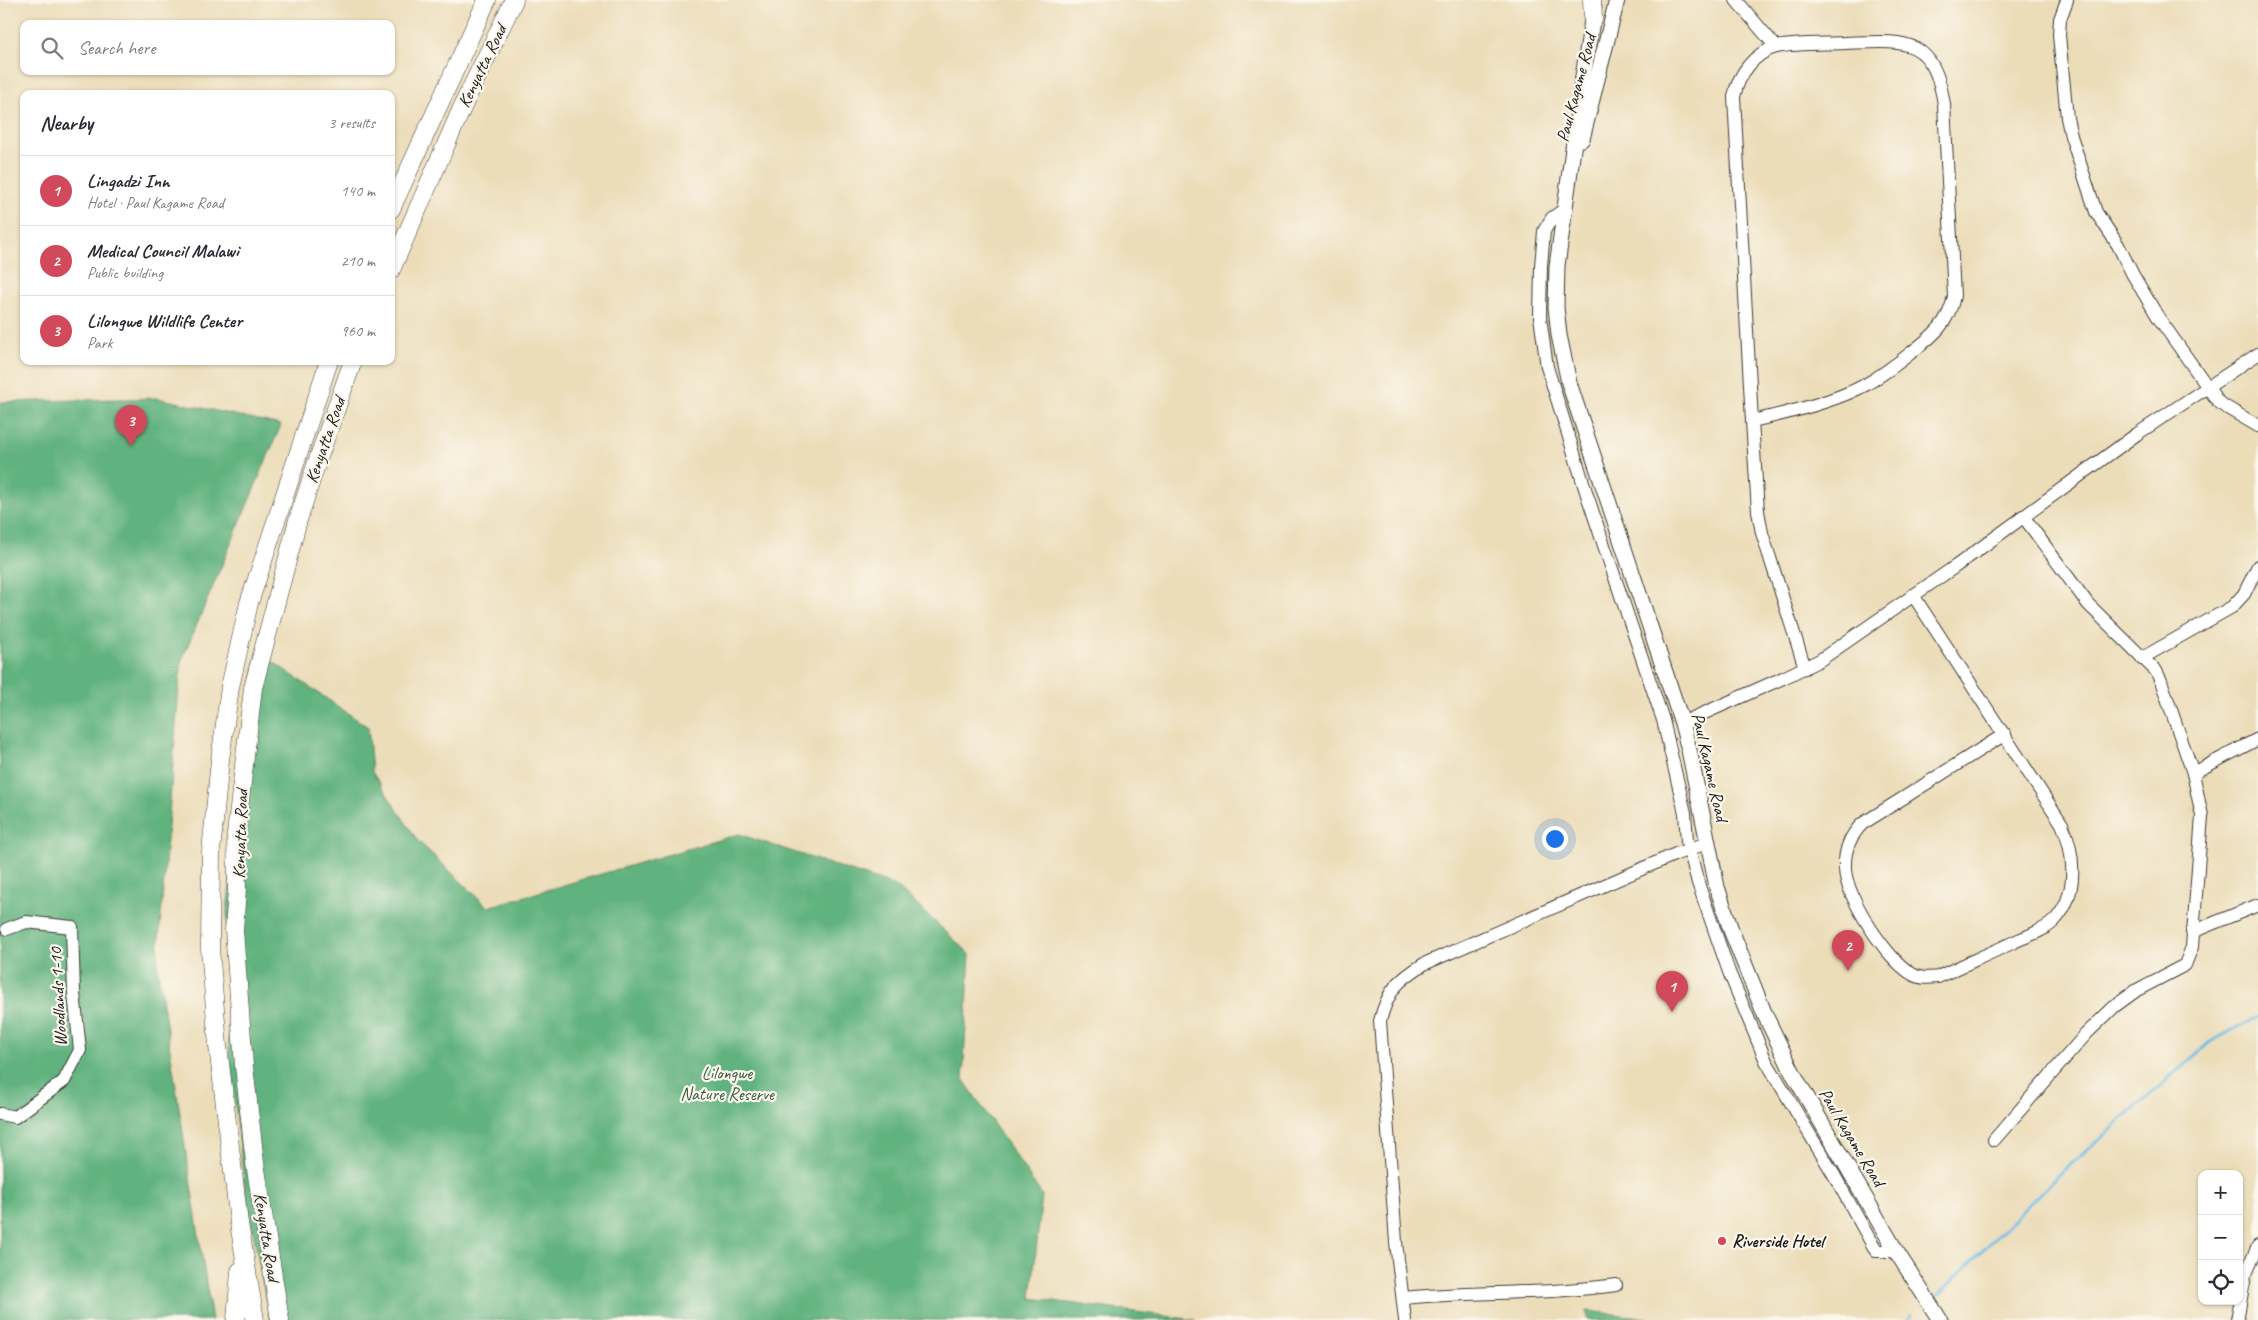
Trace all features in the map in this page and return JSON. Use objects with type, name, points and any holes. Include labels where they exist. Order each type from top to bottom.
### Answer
[{"type":"main road","name":"Kenyatta Road","points":[[395,200],[487,0]]},
{"type":"main road","name":"Kenyatta Road","points":[[395,261],[466,99],[514,0]]},
{"type":"main road","points":[[1593,19],[1594,0]]},
{"type":"main road","name":"Kenyatta Road","points":[[255,1320],[239,1223],[218,1046],[210,948],[211,852],[230,687],[249,603],[328,365]]},
{"type":"main road","name":"Kenyatta Road","points":[[280,1320],[255,1163],[243,1056],[234,930],[237,889],[236,834],[253,688],[274,604],[316,462],[352,365]]},
{"type":"main road","points":[[236,1320],[241,1284],[239,1223]]},
{"type":"street","name":"Paul Kagame Road","points":[[1569,186],[1594,98],[1618,0]]},
{"type":"street","points":[[1736,0],[1776,47]]},
{"type":"street","points":[[2067,0],[2060,19],[2059,35],[2067,118],[2070,136],[2096,212],[2115,240],[2158,317],[2219,403],[2258,426]]},
{"type":"street","name":"Paul Kagame Road","points":[[1593,19],[1582,83],[1557,266],[1556,307],[1563,359],[1583,427],[1682,722],[1707,844],[1730,930],[1765,1015],[1794,1075],[1896,1251],[1940,1320]]},
{"type":"street","points":[[1752,421],[1787,412],[1864,386],[1932,337],[1947,319],[1952,309],[1954,296],[1944,104],[1938,73],[1932,63],[1915,47],[1897,42],[1776,47],[1762,53],[1744,71],[1739,78],[1734,97],[1752,421],[1761,528],[1805,668]]},
{"type":"street","points":[[1565,209],[1552,218],[1544,230],[1540,317],[1547,367],[1574,454],[1663,720],[1685,813],[1689,850],[1729,972],[1773,1075],[1815,1142],[1876,1251],[1896,1251]]},
{"type":"street","points":[[1682,722],[1805,668],[1845,644],[2208,385],[2258,354]]},
{"type":"street","points":[[1994,1140],[2086,1034],[2115,1006],[2137,990],[2185,965],[2192,947],[2202,816],[2193,772],[2160,676],[2088,604],[2022,516]]},
{"type":"street","points":[[2142,658],[2232,607],[2244,594],[2258,566]]},
{"type":"street","points":[[1913,595],[2005,734],[2062,824],[2067,835],[2072,862],[2072,879],[2068,899],[2060,913],[2046,927],[1938,977],[1920,978],[1906,970],[1886,951],[1870,928],[1850,891],[1844,870],[1850,840],[1862,824],[2005,734]]},
{"type":"street","points":[[2193,772],[2258,739]]},
{"type":"street","points":[[1405,1320],[1395,1233],[1380,1021],[1389,993],[1397,983],[1424,964],[1689,850],[1707,844]]},
{"type":"street","points":[[2192,932],[2258,905]]},
{"type":"street","name":"Woodlands 1-10","points":[[0,1114],[15,1117],[64,1081],[80,1050],[74,993],[72,927],[26,922],[7,929]]},
{"type":"street","points":[[2238,1320],[2245,1276],[2258,1246]]},
{"type":"street","points":[[1402,1298],[1440,1294],[1541,1293],[1616,1285]]},
{"type":"green space","points":[[157,398],[281,425],[181,662],[157,965],[212,1320],[0,1320],[0,402]]},
{"type":"green space","name":"Lilongwe Nature Reserve","points":[[257,651],[368,727],[372,772],[418,841],[488,907],[739,834],[896,886],[970,954],[963,1079],[1042,1195],[1031,1298],[1195,1320],[270,1320],[245,1191],[229,1050],[227,911]]},
{"type":"green space","points":[[1587,1311],[1631,1316],[1649,1320],[1588,1320]]},
{"type":"waterway","points":[[1938,1295],[2052,1181],[2210,1042],[2258,1017]]},
{"type":"waterway","points":[[1908,1320],[1912,1315]]},
{"type":"place","name":"Lilongwe Wildlife Center","points":[[131,446]]},
{"type":"place","name":"Medical Council Malawi","points":[[1848,971]]},
{"type":"place","name":"Lingadzi Inn","points":[[1672,1012]]},
{"type":"place","name":"Riverside Hotel","points":[[1722,1241]]}]
